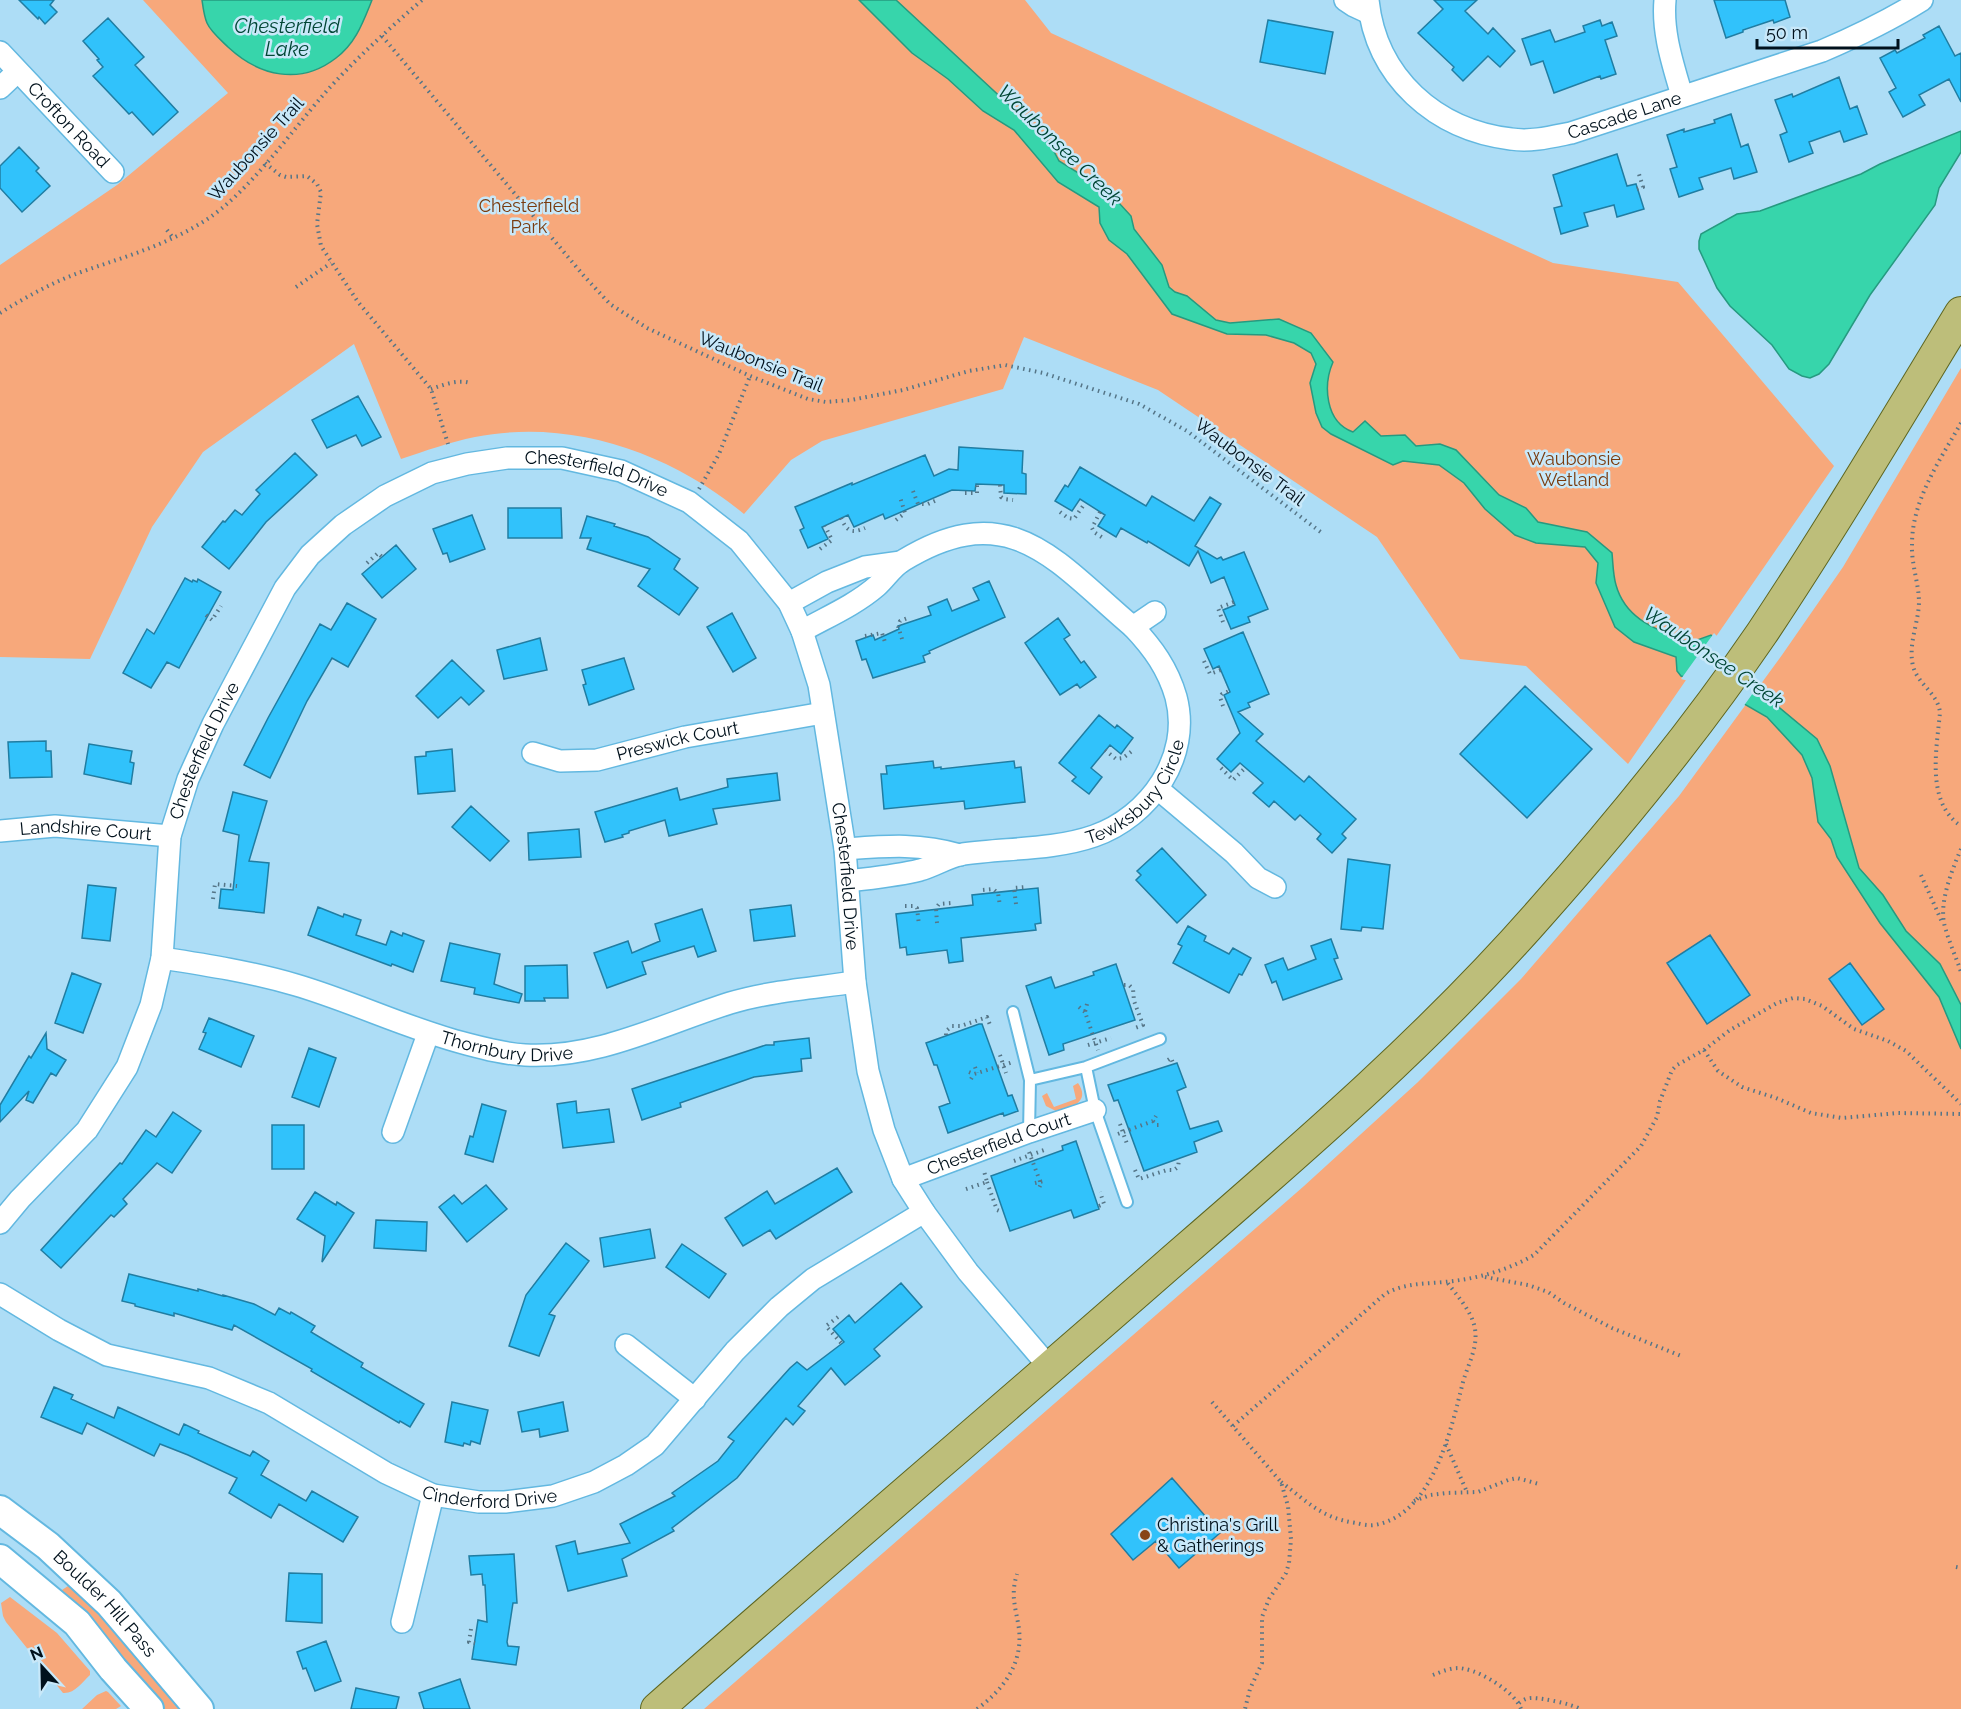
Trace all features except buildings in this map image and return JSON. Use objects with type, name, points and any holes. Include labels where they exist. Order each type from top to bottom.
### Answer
[{"type":"main road","points":[[657,1709],[1301,1149],[1425,1034],[1541,913],[1695,725],[1758,638],[1850,496],[1961,313]]},
{"type":"street","name":"Cascade Lane","points":[[1346,0],[1354,6],[1369,7],[1377,38],[1390,66],[1407,89],[1429,109],[1456,124],[1484,135],[1513,140],[1540,139],[1560,135],[1822,51],[1897,16],[1922,0]]},
{"type":"street","points":[[1665,0],[1667,44],[1682,96]]},
{"type":"street","name":"Crofton Road","points":[[0,52],[113,172]]},
{"type":"street","points":[[0,88],[17,72]]},
{"type":"street","name":"Chesterfield Drive","points":[[0,1224],[20,1199],[87,1130],[127,1067],[152,1005],[162,958],[170,836],[188,779],[213,724],[285,588],[310,555],[344,525],[386,496],[432,473],[486,461],[528,457],[562,458],[621,471],[689,502],[740,540],[789,603],[802,631],[819,685],[844,849],[855,982],[868,1071],[884,1130],[903,1179],[924,1212],[968,1272],[1050,1368]]},
{"type":"street","name":"Tewksbury Circle","points":[[802,631],[855,602],[877,586],[901,562],[928,547],[966,534],[997,533],[1026,542],[1054,558],[1133,627],[1152,647],[1160,660],[1178,707],[1179,732],[1169,767],[1158,789],[1143,808],[1124,823],[1084,840],[960,855],[912,872],[848,881]]},
{"type":"street","name":"Tewksbury Circle","points":[[789,603],[827,582],[865,567],[901,562]]},
{"type":"street","points":[[1133,627],[1155,612]]},
{"type":"street","name":"Preswick Court","points":[[533,753],[560,761],[597,760],[685,737],[823,713]]},
{"type":"street","points":[[1158,789],[1234,853],[1258,878],[1275,887]]},
{"type":"street","name":"Landshire Court","points":[[0,831],[55,826],[170,836]]},
{"type":"street","name":"Tewksbury Circle","points":[[844,849],[914,845],[937,848],[960,855]]},
{"type":"street","name":"Thornbury Drive","points":[[162,958],[253,973],[297,985],[428,1034],[488,1049],[525,1055],[566,1053],[623,1041],[732,1003],[855,982]]},
{"type":"street","points":[[393,1132],[428,1034]]},
{"type":"street","name":"Chesterfield Court","points":[[903,1179],[1029,1139],[1095,1110]]},
{"type":"street","name":"Cinderford Drive","points":[[0,1294],[59,1330],[107,1355],[209,1378],[268,1403],[386,1473],[433,1495],[479,1502],[505,1502],[553,1496],[594,1482],[627,1465],[655,1445],[735,1351],[779,1306],[810,1281],[924,1212]]},
{"type":"street","points":[[626,1345],[694,1399]]},
{"type":"street","points":[[402,1622],[433,1495]]},
{"type":"street","name":"Boulder Hill Pass","points":[[0,1510],[48,1546],[109,1604],[199,1709]]},
{"type":"street","name":"Boulder Hill Pass","points":[[0,1559],[77,1623],[113,1669],[149,1709]]},
{"type":"lane","points":[[1012,1012],[1030,1080],[1029,1139]]},
{"type":"lane","points":[[1030,1080],[1086,1067],[1160,1039]]},
{"type":"lane","points":[[1086,1067],[1095,1110],[1127,1202]]},
{"type":"path","name":"Waubonsie Trail","points":[[0,313],[51,285],[80,272],[150,249],[207,220],[226,205],[265,163],[325,92],[422,0]]},
{"type":"path","name":"Waubonsie Trail","points":[[382,36],[584,276],[610,304],[647,328],[808,399],[826,402],[851,400],[903,390],[969,370],[1005,365],[1043,373],[1139,404],[1187,431],[1322,533]]},
{"type":"path","points":[[265,163],[280,175],[307,176],[317,184],[321,192],[317,224],[321,246],[358,302],[431,389],[448,444]]},
{"type":"path","points":[[1637,189],[1643,187],[1638,171]]},
{"type":"path","points":[[167,230],[173,238]]},
{"type":"path","points":[[296,287],[331,263]]},
{"type":"path","points":[[698,492],[719,454],[750,375]]},
{"type":"path","points":[[431,389],[452,383],[465,381],[470,383]]},
{"type":"path","points":[[1961,423],[1923,493],[1913,528],[1912,556],[1919,594],[1911,650],[1916,674],[1939,703],[1936,770],[1938,786],[1945,810],[1961,826]]},
{"type":"path","points":[[965,493],[977,493],[977,484]]},
{"type":"path","points":[[1000,485],[1001,497],[1013,500]]},
{"type":"path","points":[[914,491],[918,504],[921,506],[938,500]]},
{"type":"path","points":[[896,520],[905,513],[900,497]]},
{"type":"path","points":[[1060,512],[1074,519],[1085,503]]},
{"type":"path","points":[[1100,512],[1092,528],[1102,538]]},
{"type":"path","points":[[841,518],[850,532],[857,532],[865,528]]},
{"type":"path","points":[[820,549],[832,540],[825,526]]},
{"type":"path","points":[[367,563],[378,553],[382,557]]},
{"type":"path","points":[[1223,622],[1218,608],[1234,602]]},
{"type":"path","points":[[206,615],[212,620],[221,606]]},
{"type":"path","points":[[902,639],[898,626],[900,621],[908,618]]},
{"type":"path","points":[[865,636],[882,633],[886,645]]},
{"type":"path","points":[[1204,661],[1210,674],[1221,670]]},
{"type":"path","points":[[1223,706],[1220,697],[1230,691]]},
{"type":"path","points":[[1105,750],[1116,759],[1123,758],[1132,751]]},
{"type":"path","points":[[1221,768],[1233,780],[1246,767]]},
{"type":"path","points":[[1944,925],[1948,883],[1961,849]]},
{"type":"path","points":[[1921,875],[1944,925],[1961,972]]},
{"type":"path","points":[[213,899],[215,884],[237,886]]},
{"type":"path","points":[[1016,904],[1014,888],[1026,886]]},
{"type":"path","points":[[983,890],[993,889],[998,893],[1000,906]]},
{"type":"path","points":[[937,923],[936,908],[939,904],[951,903]]},
{"type":"path","points":[[905,906],[917,908],[919,925]]},
{"type":"path","points":[[1124,985],[1133,989],[1134,1000],[1143,1025],[1135,1028]]},
{"type":"path","points":[[1233,1426],[1385,1293],[1407,1285],[1447,1282],[1481,1276],[1518,1264],[1534,1254],[1641,1146],[1657,1117],[1663,1091],[1672,1070],[1730,1030],[1777,1003],[1793,998],[1805,999],[1822,1006],[1854,1029],[1888,1041],[1906,1051],[1961,1104]]},
{"type":"path","points":[[1087,1004],[1086,1014],[1099,1053]]},
{"type":"path","points":[[1079,1007],[1086,1014]]},
{"type":"path","points":[[946,1035],[946,1031],[952,1026],[961,1026],[987,1017],[990,1025]]},
{"type":"path","points":[[1088,1045],[1111,1038]]},
{"type":"path","points":[[1704,1050],[1718,1071],[1742,1087],[1811,1113],[1842,1118],[1898,1113],[1961,1114]]},
{"type":"path","points":[[1000,1055],[1006,1073]]},
{"type":"path","points":[[1168,1060],[1171,1058],[1173,1063]]},
{"type":"path","points":[[971,1079],[976,1074],[992,1067],[1013,1061]]},
{"type":"path","points":[[975,1067],[976,1074]]},
{"type":"path","points":[[969,1072],[976,1074]]},
{"type":"path","points":[[1114,1136],[1150,1121],[1156,1116]]},
{"type":"path","points":[[1150,1121],[1159,1125]]},
{"type":"path","points":[[1120,1124],[1127,1144]]},
{"type":"path","points":[[1029,1139],[1030,1155],[1040,1182],[1046,1187]]},
{"type":"path","points":[[1014,1161],[1047,1149]]},
{"type":"path","points":[[1136,1170],[1139,1179],[1174,1170],[1179,1167],[1179,1160]]},
{"type":"path","points":[[983,1171],[997,1210],[1002,1212]]},
{"type":"path","points":[[966,1189],[987,1182]]},
{"type":"path","points":[[1038,1190],[1040,1182]]},
{"type":"path","points":[[1099,1206],[1104,1204],[1100,1192]]},
{"type":"path","points":[[1481,1276],[1528,1285],[1548,1292],[1612,1328],[1681,1356]]},
{"type":"path","points":[[1212,1402],[1281,1482],[1328,1517],[1374,1525],[1395,1517],[1414,1502],[1435,1473],[1473,1357],[1475,1341],[1472,1317],[1447,1282]]},
{"type":"path","points":[[838,1317],[826,1326],[842,1344]]},
{"type":"path","points":[[1445,1443],[1467,1492]]},
{"type":"path","points":[[1414,1502],[1430,1496],[1488,1490],[1517,1478],[1539,1484]]},
{"type":"path","points":[[1245,1709],[1250,1689],[1262,1663],[1262,1617],[1289,1563],[1291,1539],[1288,1506],[1281,1482]]},
{"type":"path","points":[[977,1709],[997,1693],[1017,1656],[1019,1631],[1012,1593],[1017,1574]]},
{"type":"path","points":[[471,1629],[469,1642],[475,1643]]},
{"type":"path","points":[[1433,1675],[1445,1670],[1466,1669],[1508,1692],[1519,1703],[1521,1709]]},
{"type":"path","points":[[1519,1703],[1524,1699],[1532,1698],[1568,1704],[1580,1709]]},
{"type":"path","points":[[1555,1709],[1558,1703]]},
{"type":"green space","points":[[143,0],[1025,0],[1051,33],[1553,263],[1678,282],[1834,466],[1628,764],[1526,666],[1460,659],[1377,537],[1158,390],[1024,337],[1003,389],[822,441],[791,460],[744,514],[715,492],[652,458],[583,437],[548,432],[511,432],[466,439],[401,459],[354,344],[203,452],[152,527],[90,659],[0,657],[0,265],[117,185],[228,93]]},
{"type":"green space","points":[[1961,368],[1961,1709],[704,1709],[1304,1186],[1418,1082],[1521,979],[1679,796],[1782,655],[1843,567]]},
{"type":"green space","points":[[1078,1083],[1082,1095],[1078,1103],[1056,1111],[1046,1106],[1042,1096],[1047,1093],[1054,1107],[1076,1099],[1073,1086]]},
{"type":"green space","points":[[72,1586],[111,1627],[182,1709],[162,1709],[62,1595],[62,1590]]},
{"type":"green space","points":[[10,1597],[57,1633],[90,1671],[90,1675],[75,1690],[63,1693],[6,1622],[1,1603]]},
{"type":"green space","points":[[106,1691],[121,1706],[116,1709],[82,1709],[97,1695]]},
{"type":"water","name":"Chesterfield Lake","points":[[202,0],[372,0],[358,32],[349,46],[336,58],[308,72],[280,74],[253,65],[219,39],[205,17]]},
{"type":"water","name":"Waubonsee Creek","points":[[859,0],[896,0],[1049,142],[1059,161],[1109,192],[1131,216],[1134,229],[1162,265],[1169,287],[1175,292],[1187,296],[1216,320],[1230,323],[1279,319],[1311,333],[1333,362],[1328,381],[1329,402],[1332,412],[1344,427],[1353,432],[1365,421],[1381,436],[1405,435],[1416,446],[1440,444],[1456,450],[1499,495],[1526,508],[1538,522],[1587,532],[1612,553],[1615,581],[1621,597],[1627,607],[1645,623],[1689,643],[1711,635],[1723,647],[1738,673],[1817,739],[1830,766],[1859,868],[1883,895],[1906,931],[1940,964],[1961,1005],[1961,1049],[1939,997],[1880,923],[1837,857],[1831,839],[1818,822],[1812,778],[1802,755],[1767,717],[1708,683],[1681,676],[1677,671],[1676,657],[1634,642],[1615,627],[1596,583],[1598,563],[1585,547],[1536,543],[1515,535],[1485,509],[1464,483],[1439,465],[1403,461],[1393,465],[1331,434],[1322,427],[1316,413],[1310,383],[1316,364],[1311,353],[1294,343],[1266,335],[1227,334],[1172,314],[1127,254],[1109,240],[1100,223],[1099,207],[1058,182],[1014,130],[983,111],[948,79],[912,53]]},
{"type":"water","points":[[1961,131],[1961,152],[1939,188],[1935,205],[1870,295],[1829,364],[1819,374],[1810,378],[1789,369],[1772,345],[1730,306],[1717,288],[1699,249],[1701,234],[1737,214],[1760,211],[1861,174]]},
{"type":"pier","points":[[1714,633],[1726,645],[1741,671],[1758,686],[1743,707],[1707,686],[1681,679]]},
{"type":"place","name":"Christina's Grill & Gatherings","points":[[1145,1535]]},
{"type":"park label","name":"Chesterfield Park","points":[[529,216]]},
{"type":"park label","name":"Waubonsie Wetland","points":[[1574,469]]}]
